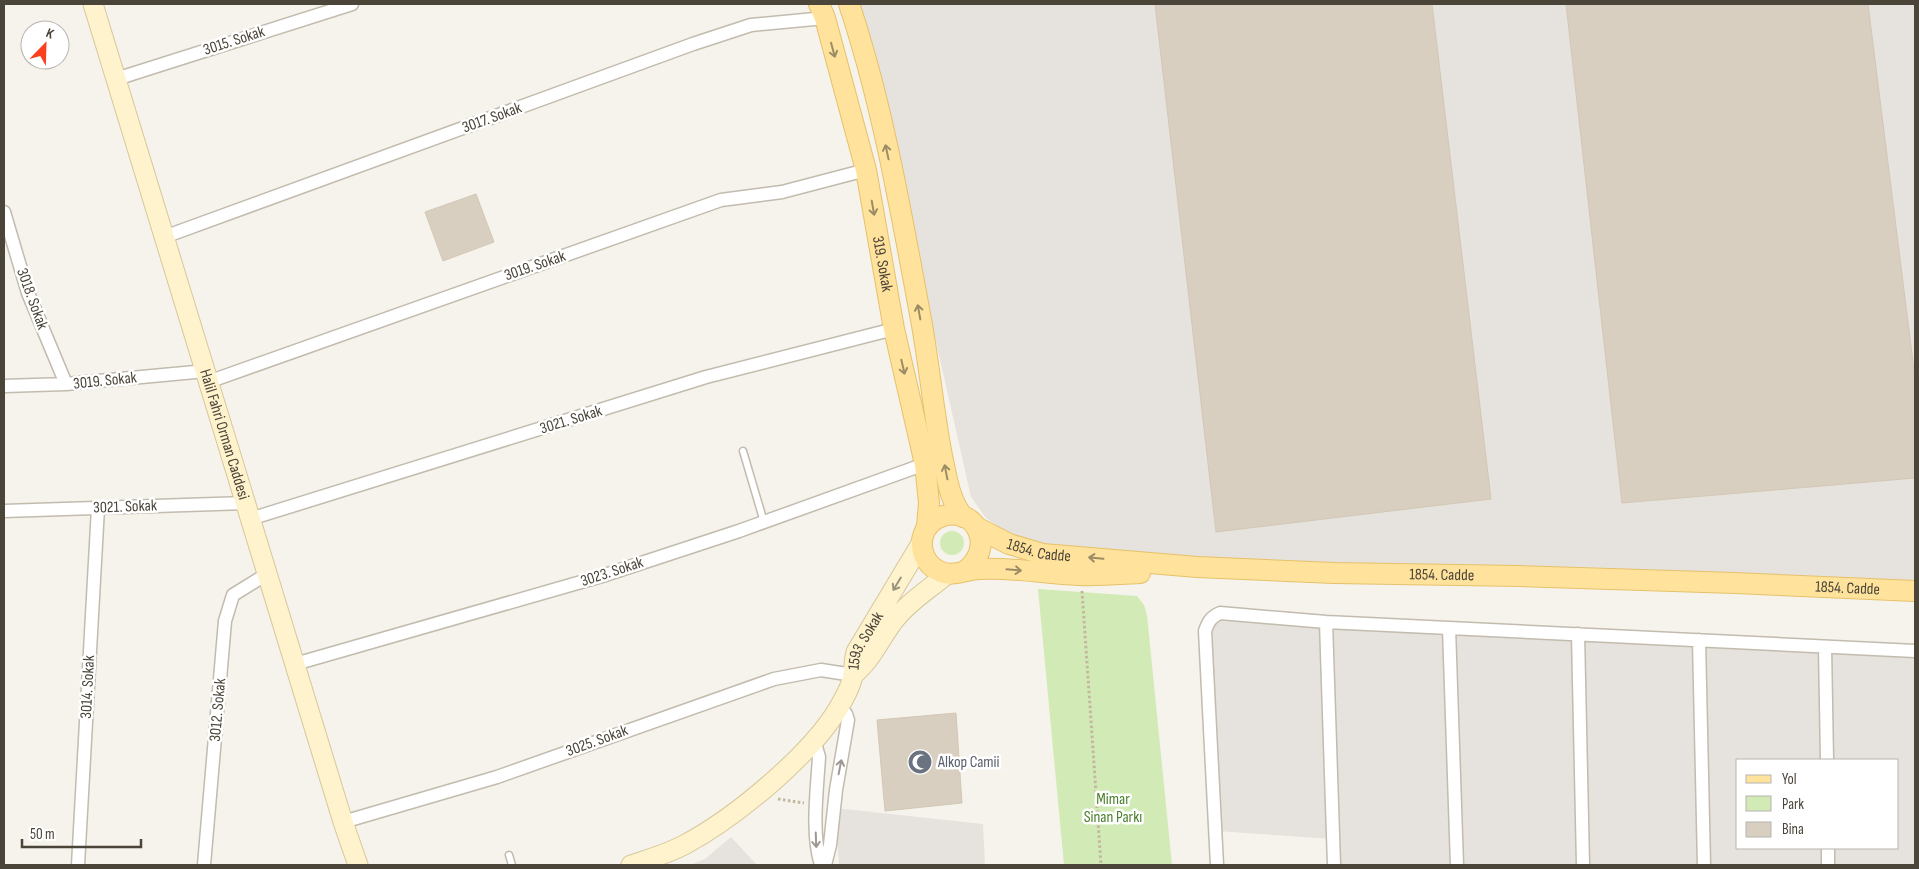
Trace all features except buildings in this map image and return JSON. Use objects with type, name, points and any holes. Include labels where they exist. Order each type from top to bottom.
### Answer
[{"type":"main road","name":"Halil Fahri Orman Caddesi","points":[[93,4],[343,822],[358,865]]},
{"type":"main road","name":"319. Sokak","points":[[849,4],[866,56],[896,190],[920,316],[934,413],[949,487],[954,504],[970,522]]},
{"type":"main road","name":"319. Sokak","points":[[822,11],[866,170],[894,329],[925,464],[929,503],[924,535]]},
{"type":"main road","points":[[956,572],[974,565],[979,556],[981,542],[970,522],[946,515],[938,518],[924,535],[922,551],[931,566],[938,571],[956,572],[978,568],[1081,576],[1152,573],[1197,567]]},
{"type":"main road","name":"1854. Cadde","points":[[970,522],[1009,544],[1043,554],[1197,567],[1334,573],[1735,583],[1915,591]]},
{"type":"main road","name":"1593. Sokak","points":[[853,674],[856,652],[924,535]]},
{"type":"main road","name":"1593. Sokak","points":[[853,674],[868,660],[898,615],[956,572]]},
{"type":"main road","points":[[631,865],[664,854],[701,835],[759,793],[811,744],[829,723],[839,706],[853,674]]},
{"type":"street","name":"3015. Sokak","points":[[116,79],[352,4]]},
{"type":"street","name":"3017. Sokak","points":[[164,237],[693,44],[751,25],[822,11]]},
{"type":"street","name":"3019. Sokak","points":[[4,386],[207,376],[721,200],[782,192],[866,170]]},
{"type":"street","name":"3018. Sokak","points":[[4,212],[28,293],[66,384]]},
{"type":"street","name":"3021. Sokak","points":[[4,511],[98,508],[248,511],[706,377],[894,329]]},
{"type":"street","name":"3023. Sokak","points":[[295,664],[602,576],[764,522],[925,464]]},
{"type":"street","name":"3014. Sokak","points":[[78,865],[98,508]]},
{"type":"street","name":"3012. Sokak","points":[[204,865],[225,622],[233,596],[267,574]]},
{"type":"street","points":[[1217,865],[1205,631],[1208,622],[1213,616],[1227,612],[1326,622],[1915,651]]},
{"type":"street","points":[[1326,622],[1334,865]]},
{"type":"street","points":[[1449,628],[1457,865]]},
{"type":"street","points":[[1578,634],[1583,865]]},
{"type":"street","points":[[1698,640],[1704,865]]},
{"type":"street","points":[[1825,647],[1827,759]]},
{"type":"street","name":"3025. Sokak","points":[[343,822],[497,777],[774,679],[821,670],[853,674]]},
{"type":"street","points":[[825,865],[830,846],[836,790],[848,720],[846,714],[839,706]]},
{"type":"street","points":[[811,744],[816,747],[819,757],[816,834],[820,865]]},
{"type":"street","points":[[817,792],[819,796],[828,799],[832,798],[836,790]]},
{"type":"street","points":[[1828,849],[1828,865]]},
{"type":"lane","points":[[743,450],[764,522]]},
{"type":"lane","points":[[509,855],[512,865]]},
{"type":"path","points":[[1081,576],[1100,865]]},
{"type":"path","points":[[775,799],[812,805]]},
{"type":"shaded area","points":[[860,4],[1915,4],[1915,585],[1088,552],[1037,544],[1006,532],[986,518],[971,497]]},
{"type":"shaded area","points":[[1213,616],[1915,651],[1915,865],[1334,865],[1333,839],[1216,831],[1208,622]]},
{"type":"shaded area","points":[[835,808],[983,824],[985,865],[839,865]]},
{"type":"shaded area","points":[[731,837],[757,865],[690,865],[705,859]]},
{"type":"green space","points":[[952,531],[961,534],[964,543],[961,552],[952,555],[943,552],[940,543],[943,534]]},
{"type":"green space","name":"Mimar Sinan Parkı","points":[[1038,589],[1137,596],[1144,605],[1147,615],[1172,865],[1064,865]]},
{"type":"place","name":"Alkop Camii","points":[[920,762]]}]
